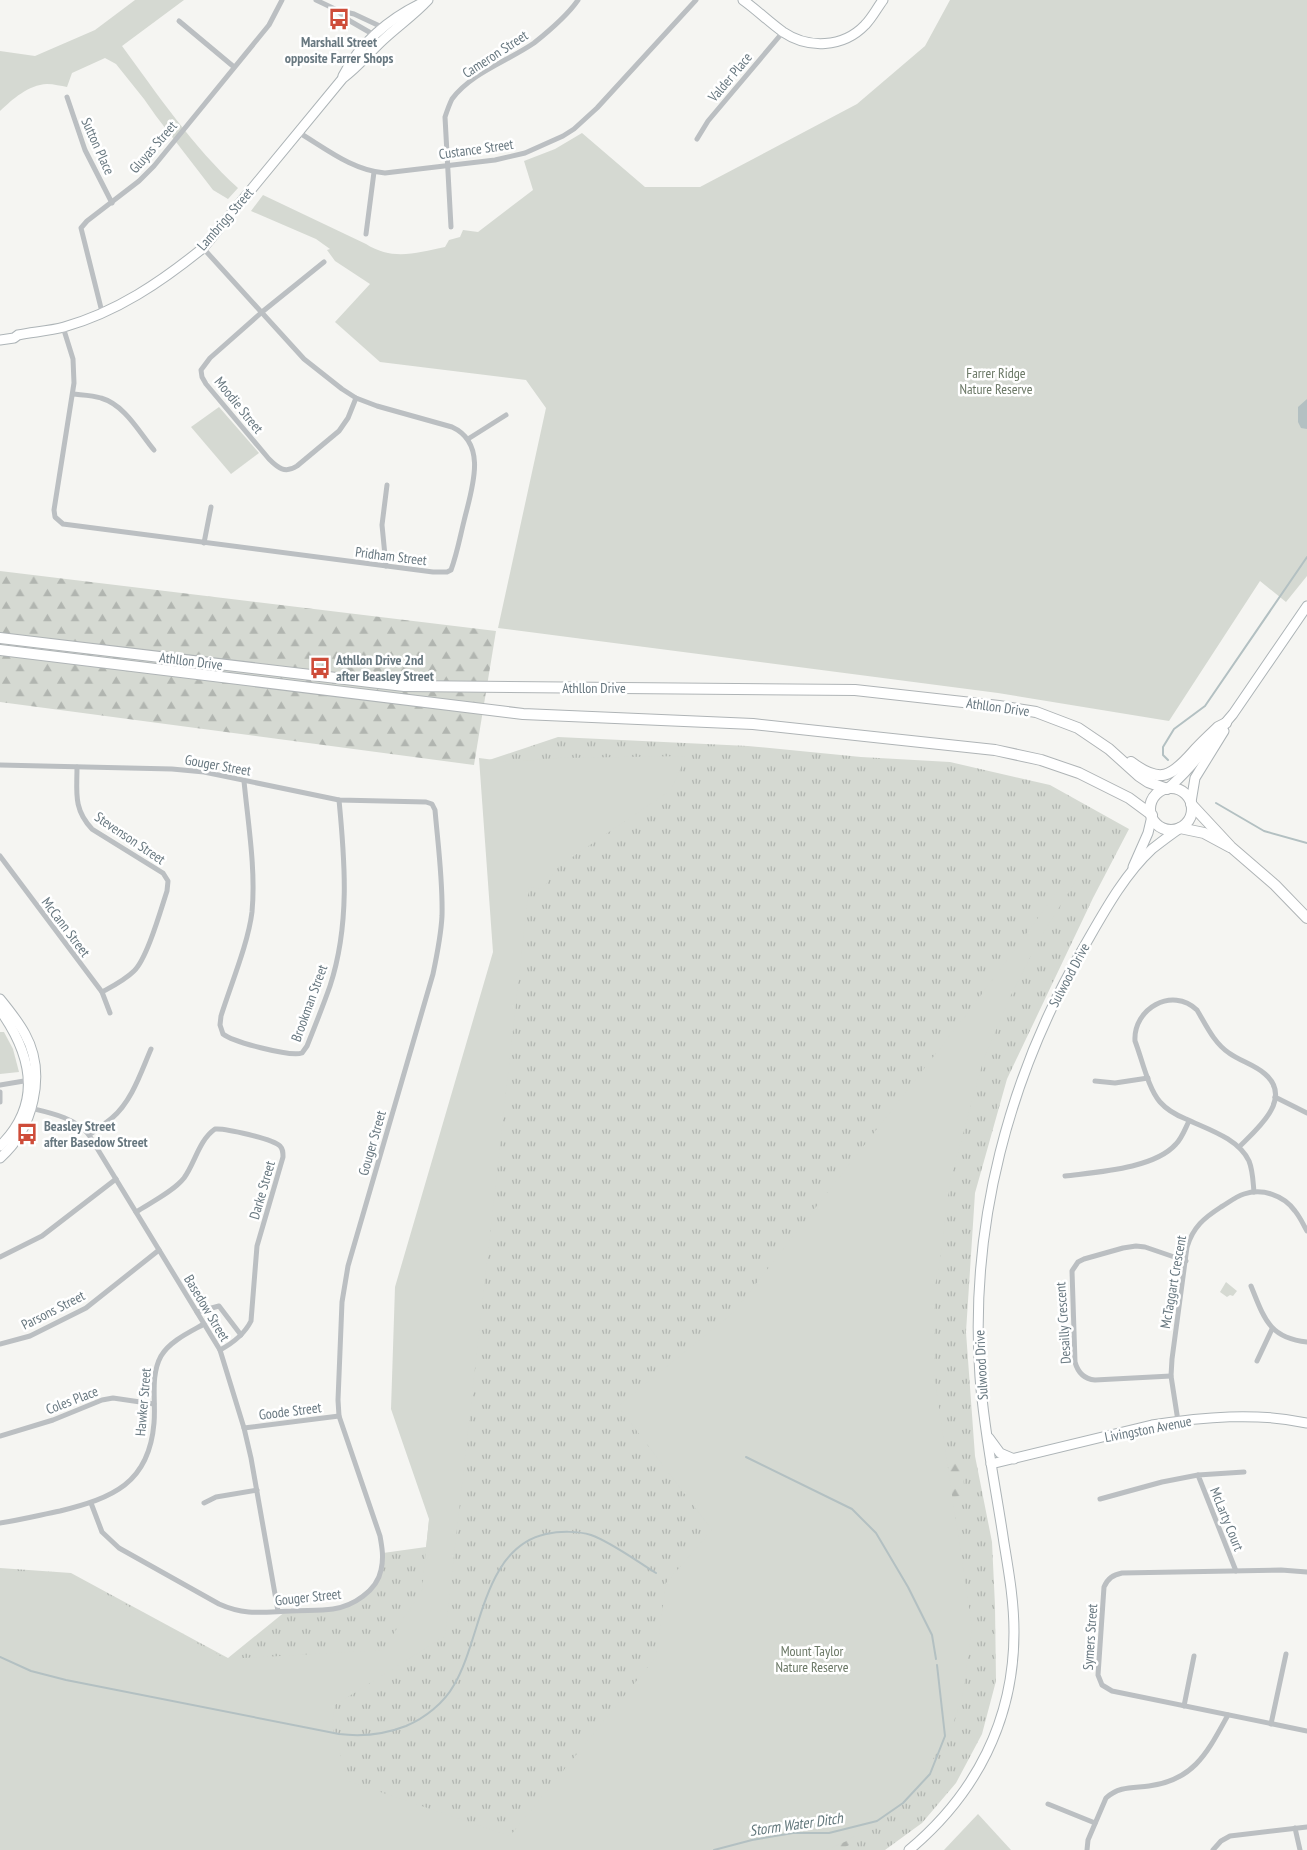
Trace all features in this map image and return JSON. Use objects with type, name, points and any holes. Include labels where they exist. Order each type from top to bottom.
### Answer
[{"type":"main road","name":"Lambrigg Street","points":[[0,336],[18,335],[63,327],[136,297],[157,284],[202,248],[343,78],[356,68],[379,38],[388,30],[413,16],[429,0]]},
{"type":"main road","points":[[749,1],[784,32],[818,44],[840,42],[849,38],[864,26],[882,0]]},
{"type":"main road","name":"Lambrigg Street","points":[[0,340],[14,338],[18,335]]},
{"type":"main road","points":[[1233,714],[1195,778],[1191,816],[1187,823],[1171,830],[1163,828],[1156,823],[1152,816],[1151,807],[1154,799],[1191,766],[1226,723],[1307,606]]},
{"type":"main road","name":"Athllon Drive","points":[[0,638],[404,686],[874,691],[1036,712],[1062,720],[1084,731],[1143,779],[1167,789]]},
{"type":"main road","name":"Athllon Drive","points":[[0,650],[524,714],[762,724],[995,750],[1041,760],[1079,773],[1129,798],[1152,816]]},
{"type":"main road","points":[[1119,758],[1128,760],[1154,775],[1169,775],[1178,769],[1218,726],[1226,723]]},
{"type":"main road","points":[[1167,789],[1176,789],[1183,792],[1231,847],[1275,885],[1307,918]]},
{"type":"main road","name":"Sulwood Drive","points":[[1129,876],[1148,833],[1152,816]]},
{"type":"main road","points":[[1179,828],[1204,833],[1231,847]]},
{"type":"main road","name":"Sulwood Drive","points":[[908,1850],[943,1818],[975,1776],[995,1734],[1009,1687],[1013,1659],[1011,1586],[987,1435],[980,1377],[979,1324],[981,1274],[989,1201],[1006,1128],[1026,1069],[1062,986],[1094,929],[1129,876],[1151,850],[1179,828]]},
{"type":"main road","points":[[0,999],[25,1034],[34,1060],[28,1108],[20,1135],[0,1158]]},
{"type":"main road","points":[[0,1010],[20,1042],[32,1080]]},
{"type":"main road","points":[[0,1146],[16,1127],[28,1108]]},
{"type":"main road","name":"Livingston Avenue","points":[[992,1464],[1152,1425],[1178,1421],[1247,1417],[1307,1423]]},
{"type":"main road","points":[[987,1435],[997,1450],[1015,1459]]},
{"type":"street","name":"Gluyas Street","points":[[102,312],[81,228],[86,221],[112,203],[154,166],[269,25],[282,0]]},
{"type":"street","points":[[316,0],[337,10],[354,14],[388,30]]},
{"type":"street","name":"Cameron Street","points":[[452,227],[445,117],[452,99],[476,78],[534,43],[559,21],[578,0]]},
{"type":"street","name":"Custance Street","points":[[298,132],[347,162],[374,172],[495,160],[525,153],[546,145],[574,129],[597,108],[696,0]]},
{"type":"street","points":[[337,10],[350,21],[379,38]]},
{"type":"street","points":[[179,21],[234,67]]},
{"type":"street","name":"Valder Place","points":[[697,139],[708,120],[784,32]]},
{"type":"street","name":"Sutton Place","points":[[66,97],[85,150],[112,203]]},
{"type":"street","points":[[366,234],[374,172]]},
{"type":"street","points":[[202,248],[318,371],[356,398],[390,410],[452,427],[462,431],[468,439],[506,415]]},
{"type":"street","name":"Moodie Street","points":[[324,262],[262,312],[210,358],[201,370],[202,377],[277,467],[284,470],[292,469],[339,431],[348,418],[356,398]]},
{"type":"street","name":"Pridham Street","points":[[63,327],[73,361],[73,394],[54,510],[58,521],[72,527],[434,572],[447,572],[451,570],[475,471],[473,450],[468,439]]},
{"type":"street","points":[[73,394],[99,397],[114,404],[123,411],[154,450]]},
{"type":"street","points":[[386,566],[382,524],[387,485]]},
{"type":"street","points":[[204,543],[211,507]]},
{"type":"street","name":"Gouger Street","points":[[0,765],[172,769],[204,772],[339,800],[426,802],[432,804],[435,810],[442,887],[442,910],[433,974],[348,1266],[342,1302],[339,1416],[380,1536],[383,1552],[381,1572],[361,1598],[333,1609],[248,1613],[232,1610],[119,1548],[102,1532],[91,1503]]},
{"type":"street","name":"Stevenson Street","points":[[77,767],[78,808],[83,819],[92,829],[163,873],[168,881],[167,891],[143,958],[136,969],[126,978],[102,992]]},
{"type":"street","name":"Brookman Street","points":[[244,781],[251,855],[252,913],[247,936],[221,1016],[221,1028],[223,1034],[238,1042],[292,1053],[302,1053],[307,1046],[330,985],[340,940],[346,880],[339,800]]},
{"type":"street","name":"McCann Street","points":[[0,856],[102,992],[110,1013]]},
{"type":"street","points":[[1239,1148],[1271,1112],[1275,1097],[1272,1082],[1268,1076],[1229,1053],[1214,1037],[1192,1005],[1178,1000],[1167,1001],[1152,1007],[1139,1020],[1135,1028],[1136,1041],[1148,1078],[1160,1102],[1167,1109],[1226,1138],[1239,1148],[1252,1170],[1254,1192],[1270,1193],[1289,1203],[1307,1231]]},
{"type":"street","points":[[89,1135],[113,1118],[124,1105],[132,1092],[151,1049]]},
{"type":"street","points":[[1095,1081],[1115,1083],[1148,1078]]},
{"type":"street","points":[[0,1085],[32,1080]]},
{"type":"street","points":[[0,1092],[0,1102]]},
{"type":"street","points":[[1275,1097],[1307,1113]]},
{"type":"street","name":"Basedow Street","points":[[28,1108],[83,1127],[220,1350],[244,1428],[278,1611]]},
{"type":"street","points":[[1065,1176],[1119,1169],[1157,1157],[1175,1145],[1181,1138],[1189,1121]]},
{"type":"street","name":"Darke Street","points":[[136,1212],[182,1180],[193,1164],[205,1138],[215,1129],[269,1140],[283,1150],[283,1157],[257,1246],[251,1320],[241,1335],[230,1345],[220,1350]]},
{"type":"street","points":[[0,1257],[42,1236],[116,1179]]},
{"type":"street","name":"McTaggart Crescent","points":[[1178,1421],[1171,1376],[1172,1360],[1190,1237],[1203,1219],[1237,1197],[1254,1192]]},
{"type":"street","name":"Desailly Crescent","points":[[1171,1376],[1094,1380],[1080,1374],[1076,1362],[1072,1271],[1075,1265],[1084,1259],[1132,1246],[1146,1247],[1186,1261]]},
{"type":"street","name":"Parsons Street","points":[[0,1344],[30,1336],[86,1308],[159,1250]]},
{"type":"street","points":[[1251,1286],[1263,1317],[1272,1329],[1289,1339],[1307,1342]]},
{"type":"street","points":[[197,1312],[220,1306],[241,1335]]},
{"type":"street","name":"Hawker Street","points":[[0,1523],[91,1503],[107,1497],[122,1488],[141,1466],[149,1452],[153,1435],[154,1384],[157,1365],[162,1354],[182,1337],[204,1324]]},
{"type":"street","points":[[1257,1361],[1272,1329]]},
{"type":"street","name":"Coles Place","points":[[0,1436],[53,1420],[102,1400],[113,1398],[154,1404]]},
{"type":"street","name":"Goode Street","points":[[244,1428],[339,1416]]},
{"type":"street","name":"McLarty Court","points":[[1100,1499],[1162,1482],[1198,1475],[1244,1472]]},
{"type":"street","name":"McLarty Court","points":[[1198,1475],[1236,1571]]},
{"type":"street","points":[[204,1503],[216,1497],[257,1490]]},
{"type":"street","name":"Symers Street","points":[[1307,1572],[1122,1573],[1109,1579],[1104,1587],[1098,1675],[1102,1685],[1112,1691],[1307,1731]]},
{"type":"street","points":[[1271,1724],[1286,1654]]},
{"type":"street","points":[[1184,1706],[1194,1656]]},
{"type":"street","points":[[1087,1850],[1088,1840],[1102,1804],[1112,1792],[1123,1788],[1165,1783],[1190,1771],[1208,1752],[1228,1715]]},
{"type":"street","points":[[1048,1804],[1095,1823]]},
{"type":"street","points":[[1213,1850],[1221,1841],[1230,1836],[1307,1827]]},
{"type":"street","points":[[1295,1828],[1300,1850]]},
{"type":"green space","points":[[135,0],[184,0],[122,46],[191,138],[238,188],[228,199],[213,190],[116,64],[105,58],[72,73],[67,87],[47,84],[33,87],[16,97],[0,111],[0,51],[35,56],[95,30]]},
{"type":"green space","name":"Farrer Ridge Nature Reserve","points":[[950,0],[1307,0],[1307,576],[1286,602],[1260,581],[1169,721],[998,693],[498,628],[546,408],[526,380],[380,362],[335,322],[370,284],[335,261],[327,250],[330,249],[316,239],[251,211],[263,195],[386,252],[405,254],[445,247],[449,240],[460,237],[463,230],[478,232],[533,190],[524,161],[555,149],[582,133],[645,187],[700,187],[857,104],[925,46]]},
{"type":"green space","points":[[219,407],[259,453],[231,474],[191,427]]},
{"type":"green space","points":[[0,571],[496,631],[474,765],[0,702]]},
{"type":"green space","points":[[558,737],[748,746],[861,757],[950,762],[1050,785],[1129,829],[1093,898],[1007,1079],[975,1193],[966,1332],[975,1456],[992,1542],[996,1681],[982,1734],[956,1783],[922,1823],[885,1850],[0,1850],[0,1568],[71,1573],[228,1658],[286,1611],[333,1609],[348,1605],[372,1586],[381,1572],[383,1553],[426,1547],[494,951],[480,763]]},
{"type":"green space","name":"Mount Taylor Nature Reserve","points":[[686,756],[671,790],[559,866],[543,889],[529,887],[445,1636],[335,1705],[332,1726],[348,1781],[510,1836],[656,1657],[666,1583],[712,1530],[618,1406],[734,1312],[973,1006],[1079,865],[1083,869],[1039,940],[1010,997],[983,1061],[950,1182],[938,1275],[934,1287],[934,1375],[972,1628],[962,1698],[953,1724],[925,1773],[896,1806],[849,1840],[826,1850],[0,1850],[0,1570],[71,1575],[226,1659],[383,1650],[422,1590],[429,1519],[391,1409],[395,1287],[493,952],[479,758],[511,762],[557,758]]},
{"type":"green space","points":[[0,1032],[4,1032],[13,1049],[19,1072],[0,1074]]},
{"type":"green space","points":[[1226,1282],[1237,1291],[1233,1296],[1227,1297],[1220,1292]]},
{"type":"green space","points":[[955,1461],[963,1475],[965,1495],[929,1502],[941,1476]]},
{"type":"green space","points":[[978,1814],[1011,1850],[944,1850]]},
{"type":"green space","points":[[874,1833],[839,1850],[783,1850]]},
{"type":"shaded area","points":[[1307,399],[1307,429],[1301,428],[1298,422],[1298,407]]},
{"type":"waterway","points":[[1168,760],[1163,755],[1163,747],[1174,729],[1205,706],[1307,557]]},
{"type":"waterway","points":[[1216,803],[1264,831],[1307,843]]},
{"type":"waterway","name":"Storm Water Ditch","points":[[746,1457],[852,1509],[876,1533],[908,1587],[932,1635],[936,1659]]},
{"type":"waterway","points":[[0,1657],[31,1671],[66,1680],[339,1734],[373,1734],[398,1729],[413,1723],[433,1709],[450,1692],[463,1666],[496,1576],[509,1557],[525,1543],[551,1533],[569,1532],[591,1535],[607,1542],[656,1573]]},
{"type":"waterway","name":"Storm Water Ditch","points":[[714,1850],[752,1840],[793,1833],[829,1833],[877,1821],[903,1803],[930,1774],[945,1736],[937,1665]]},
{"type":"place","name":"Marshall Street opposite Farrer Shops","points":[[339,19]]},
{"type":"place","name":"Athllon Drive 2nd after Beasley Street","points":[[320,668]]},
{"type":"place","name":"Beasley Street after Basedow Street","points":[[27,1134]]}]
